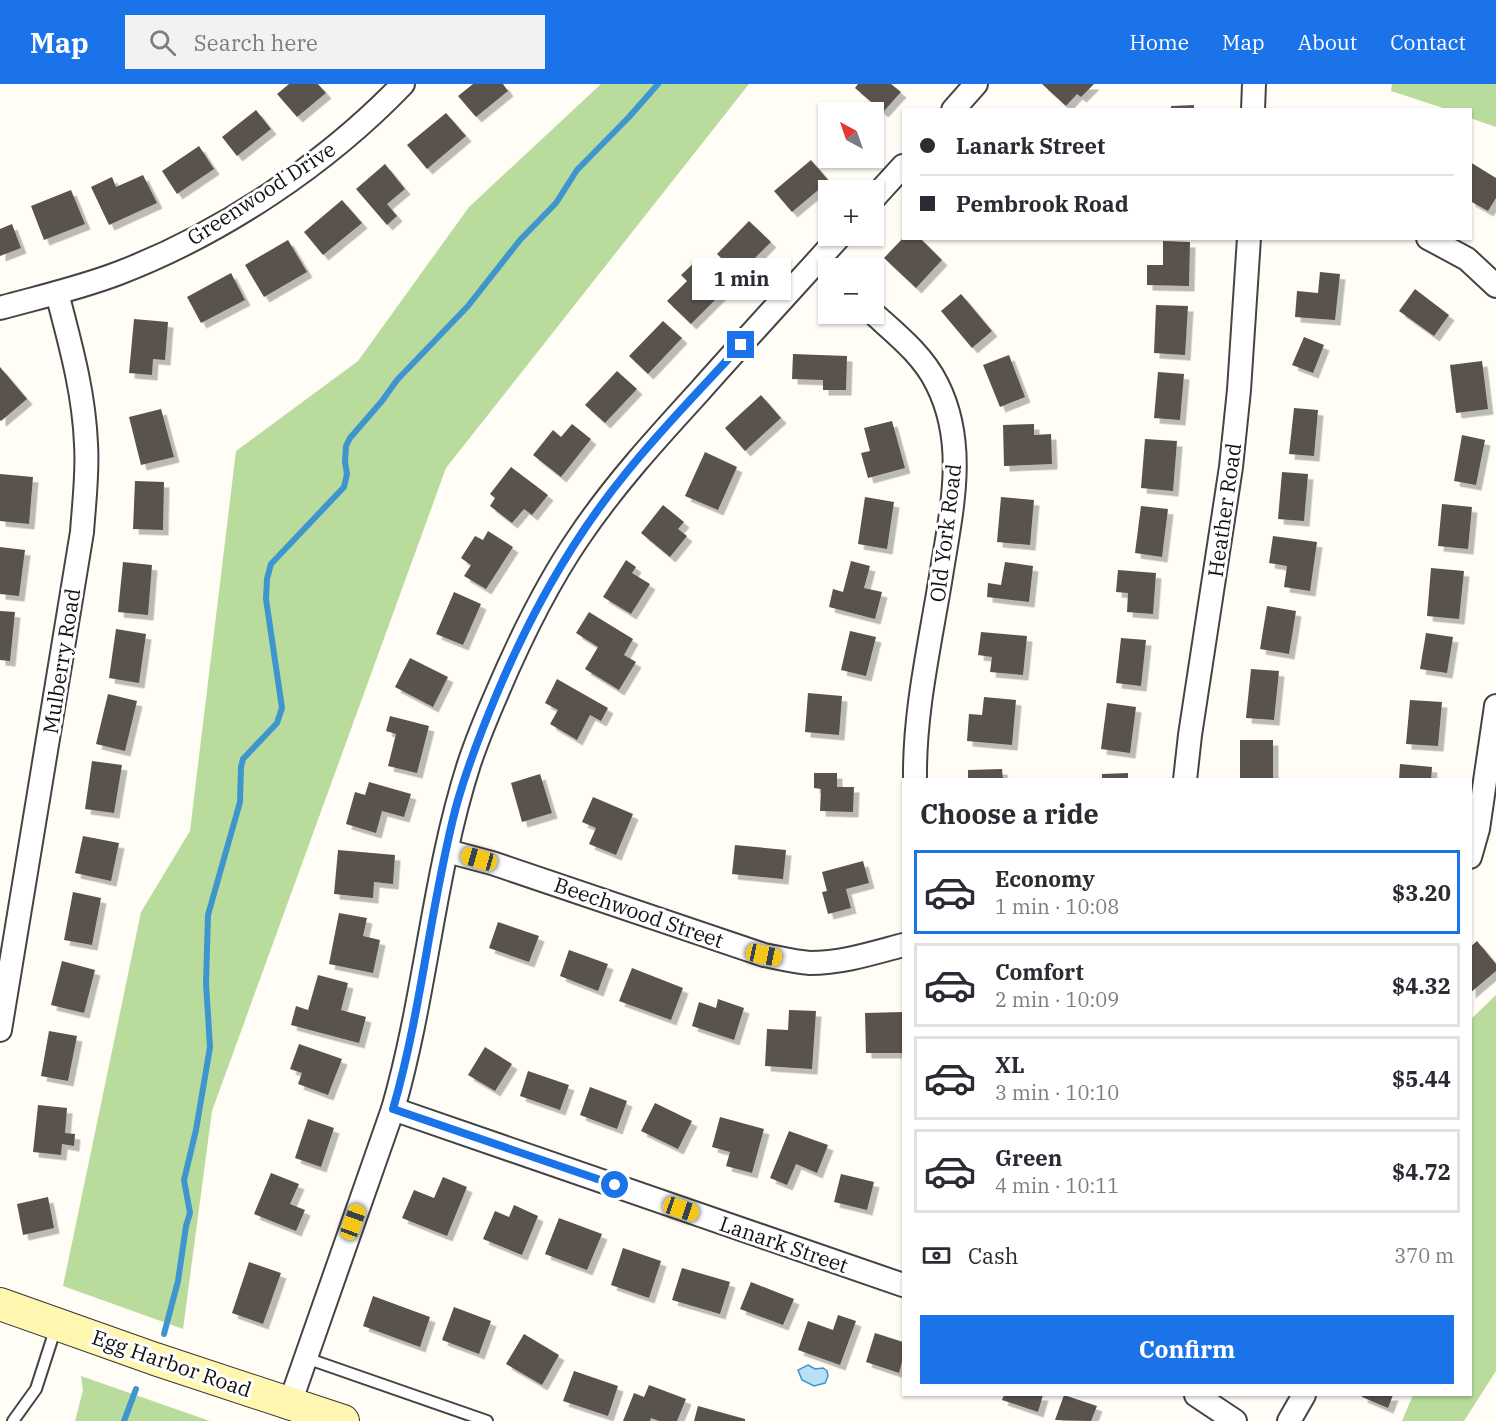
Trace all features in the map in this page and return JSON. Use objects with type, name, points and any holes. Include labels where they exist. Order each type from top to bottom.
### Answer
[{"type":"main road","name":"Egg Harbor Road","points":[[0,1304],[344,1421]]},
{"type":"street","name":"Greenwood Drive","points":[[0,308],[57,293],[118,273],[210,230],[273,191],[334,148],[403,84]]},
{"type":"street","points":[[955,108],[976,84]]},
{"type":"street","points":[[1253,108],[1254,84]]},
{"type":"street","points":[[884,187],[902,166]]},
{"type":"street","name":"Heather Road","points":[[1185,778],[1231,467],[1239,390],[1249,240]]},
{"type":"street","points":[[1432,240],[1467,259],[1496,286]]},
{"type":"street","points":[[290,1403],[393,1109],[402,1077],[423,983],[437,892],[464,779],[489,712],[535,611],[578,538],[632,466],[818,271]]},
{"type":"street","name":"Mulberry Road","points":[[0,1030],[82,532],[86,471],[84,419],[77,368],[57,293]]},
{"type":"street","name":"Old York Road","points":[[884,323],[911,349],[937,383],[945,403],[956,456],[953,500],[919,709],[915,778]]},
{"type":"street","points":[[1472,850],[1478,830],[1496,706]]},
{"type":"street","name":"Beechwood Street","points":[[447,851],[492,863],[764,955],[787,960],[808,963],[829,962],[902,945]]},
{"type":"street","name":"Lanark Street","points":[[393,1109],[902,1285]]},
{"type":"street","points":[[1198,1396],[1235,1421]]},
{"type":"street","points":[[1289,1421],[1303,1396]]},
{"type":"lane","points":[[13,1421],[36,1389],[57,1324]]},
{"type":"lane","points":[[306,1358],[487,1421]]},
{"type":"green space","points":[[601,84],[749,84],[446,468],[212,1111],[183,1329],[63,1286],[141,912],[190,831],[236,451],[358,361],[469,207]]},
{"type":"green space","points":[[1392,84],[1496,84],[1496,127],[1472,119],[1472,108],[1443,108],[1391,91]]},
{"type":"green space","points":[[1496,995],[1496,1371],[1464,1421],[1402,1421],[1413,1396],[1472,1396],[1472,1018]]},
{"type":"green space","points":[[81,1376],[210,1421],[75,1421],[83,1390]]},
{"type":"water","points":[[808,1365],[827,1371],[828,1376],[825,1383],[814,1386],[802,1380],[798,1370]]},
{"type":"building","points":[[289,84],[318,84],[326,93],[297,117],[277,94]]},
{"type":"building","points":[[473,84],[503,84],[508,91],[476,117],[458,96]]},
{"type":"building","points":[[858,84],[891,84],[901,92],[884,111],[884,102],[871,102],[855,88]]},
{"type":"building","points":[[1042,84],[1094,84],[1081,97],[1077,94],[1066,106]]},
{"type":"building","points":[[1194,105],[1194,108],[1171,108],[1171,106]]},
{"type":"building","points":[[256,110],[271,129],[237,156],[222,137]]},
{"type":"building","points":[[446,113],[466,136],[427,169],[407,145]]},
{"type":"building","points":[[199,146],[214,169],[177,194],[162,171]]},
{"type":"building","points":[[811,160],[828,180],[818,180],[818,190],[792,212],[774,191]]},
{"type":"building","points":[[1472,163],[1496,178],[1496,198],[1488,211],[1472,202]]},
{"type":"building","points":[[385,164],[405,189],[387,204],[397,216],[387,225],[356,189]]},
{"type":"building","points":[[143,175],[157,203],[109,225],[91,187],[112,177],[116,187]]},
{"type":"building","points":[[71,190],[85,224],[44,240],[31,206]]},
{"type":"building","points":[[342,200],[362,223],[323,255],[304,232]]},
{"type":"building","points":[[749,221],[771,242],[738,275],[717,254]]},
{"type":"building","points":[[12,224],[21,248],[0,256],[0,229]]},
{"type":"building","points":[[902,239],[922,240],[942,260],[916,288],[884,258]]},
{"type":"building","points":[[288,240],[307,272],[264,297],[245,265]]},
{"type":"building","points":[[1163,241],[1190,242],[1189,286],[1147,285],[1147,265],[1163,265]]},
{"type":"building","points":[[697,260],[726,289],[691,324],[667,301],[687,281],[681,275]]},
{"type":"building","points":[[1320,272],[1340,274],[1335,320],[1295,317],[1297,291],[1318,293]]},
{"type":"building","points":[[231,273],[245,300],[201,323],[187,297]]},
{"type":"building","points":[[1415,289],[1449,315],[1434,336],[1399,311]]},
{"type":"building","points":[[961,294],[992,331],[972,348],[941,311]]},
{"type":"building","points":[[1156,305],[1188,306],[1185,355],[1154,353]]},
{"type":"building","points":[[134,319],[168,322],[165,360],[153,359],[152,375],[129,373]]},
{"type":"building","points":[[663,321],[682,338],[648,374],[629,356]]},
{"type":"building","points":[[1304,337],[1324,345],[1313,373],[1292,365]]},
{"type":"building","points":[[793,354],[847,356],[846,390],[823,390],[823,380],[792,379]]},
{"type":"building","points":[[1009,355],[1025,397],[1000,407],[983,365]]},
{"type":"building","points":[[1482,361],[1488,409],[1456,413],[1450,365]]},
{"type":"building","points":[[0,367],[27,399],[1,421],[0,420]]},
{"type":"building","points":[[617,371],[637,389],[605,423],[585,405]]},
{"type":"building","points":[[1158,372],[1184,374],[1180,420],[1154,418]]},
{"type":"building","points":[[761,395],[781,418],[745,451],[725,428]]},
{"type":"building","points":[[1294,408],[1318,410],[1314,456],[1289,454]]},
{"type":"building","points":[[161,409],[174,457],[141,465],[129,417]]},
{"type":"building","points":[[892,421],[905,468],[868,478],[861,453],[870,451],[864,428]]},
{"type":"building","points":[[572,424],[591,439],[561,477],[533,455],[553,430],[561,437]]},
{"type":"building","points":[[1034,424],[1034,435],[1051,434],[1052,464],[1004,466],[1003,425]]},
{"type":"building","points":[[1462,435],[1485,440],[1476,485],[1454,481]]},
{"type":"building","points":[[1145,439],[1177,441],[1173,491],[1141,488]]},
{"type":"building","points":[[705,452],[737,467],[718,510],[685,496]]},
{"type":"building","points":[[511,467],[548,495],[532,515],[524,509],[512,523],[490,506],[495,498],[490,494]]},
{"type":"building","points":[[1282,472],[1308,474],[1304,521],[1278,519]]},
{"type":"building","points":[[0,474],[33,477],[29,524],[0,521]]},
{"type":"building","points":[[135,481],[164,482],[163,530],[133,529]]},
{"type":"building","points":[[865,497],[894,502],[887,549],[858,544]]},
{"type":"building","points":[[1001,497],[1034,500],[1030,545],[997,542]]},
{"type":"building","points":[[1442,504],[1472,507],[1468,549],[1438,546]]},
{"type":"building","points":[[663,505],[684,522],[678,529],[687,536],[670,557],[641,533]]},
{"type":"building","points":[[1141,506],[1168,509],[1162,557],[1135,553]]},
{"type":"building","points":[[488,531],[513,547],[486,589],[464,576],[471,565],[461,558],[475,536],[483,540]]},
{"type":"building","points":[[1273,536],[1317,542],[1310,591],[1284,587],[1287,566],[1269,563]]},
{"type":"building","points":[[0,547],[25,550],[19,596],[0,594]]},
{"type":"building","points":[[626,560],[636,567],[632,573],[650,584],[631,614],[603,597]]},
{"type":"building","points":[[851,561],[870,566],[864,588],[882,592],[875,619],[829,607],[833,589],[843,592]]},
{"type":"building","points":[[123,562],[152,565],[148,615],[118,612]]},
{"type":"building","points":[[1005,562],[1033,566],[1029,602],[987,597],[988,583],[1001,585]]},
{"type":"building","points":[[1431,568],[1464,571],[1459,619],[1427,616]]},
{"type":"building","points":[[1118,570],[1156,573],[1153,614],[1127,612],[1128,593],[1116,592]]},
{"type":"building","points":[[454,592],[481,604],[463,645],[436,634]]},
{"type":"building","points":[[1267,606],[1296,611],[1289,654],[1260,649]]},
{"type":"building","points":[[0,611],[15,612],[10,661],[0,660]]},
{"type":"building","points":[[589,612],[633,639],[624,655],[636,662],[619,690],[585,669],[598,647],[576,633]]},
{"type":"building","points":[[116,629],[146,634],[139,683],[109,678]]},
{"type":"building","points":[[850,631],[876,637],[866,676],[841,670]]},
{"type":"building","points":[[981,632],[1027,636],[1023,675],[990,672],[992,657],[978,655]]},
{"type":"building","points":[[1426,633],[1453,637],[1447,673],[1420,669]]},
{"type":"building","points":[[1121,638],[1146,640],[1141,686],[1116,683]]},
{"type":"building","points":[[410,658],[448,677],[433,707],[395,687]]},
{"type":"building","points":[[1251,669],[1279,671],[1274,720],[1246,718]]},
{"type":"building","points":[[557,679],[608,708],[601,721],[590,715],[577,740],[550,724],[558,710],[545,703]]},
{"type":"building","points":[[808,693],[842,696],[839,735],[805,732]]},
{"type":"building","points":[[108,694],[137,701],[125,751],[96,744]]},
{"type":"building","points":[[984,697],[1016,700],[1012,745],[967,741],[969,714],[982,715]]},
{"type":"building","points":[[1410,700],[1442,702],[1438,746],[1406,744]]},
{"type":"building","points":[[1107,703],[1136,707],[1130,753],[1101,749]]},
{"type":"building","points":[[390,716],[429,726],[417,773],[388,766],[396,734],[386,731]]},
{"type":"building","points":[[1240,740],[1273,740],[1273,778],[1240,778]]},
{"type":"building","points":[[92,761],[122,765],[114,813],[85,809]]},
{"type":"building","points":[[1400,764],[1432,767],[1431,778],[1399,778]]},
{"type":"building","points":[[1002,769],[1003,778],[968,778],[968,770]]},
{"type":"building","points":[[814,773],[837,773],[837,787],[854,787],[853,812],[820,811],[821,789],[814,788]]},
{"type":"building","points":[[1128,773],[1128,778],[1102,778],[1102,774]]},
{"type":"building","points":[[540,774],[552,813],[522,822],[511,783]]},
{"type":"building","points":[[369,782],[411,794],[404,817],[382,811],[376,833],[346,824],[355,792],[365,795]]},
{"type":"building","points":[[593,797],[633,814],[616,855],[589,844],[596,828],[582,822]]},
{"type":"building","points":[[83,836],[119,843],[111,881],[75,873]]},
{"type":"building","points":[[735,845],[786,850],[783,879],[732,874]]},
{"type":"building","points":[[338,850],[395,855],[393,884],[374,882],[373,898],[334,894]]},
{"type":"building","points":[[863,861],[869,883],[846,889],[851,908],[828,914],[822,892],[827,891],[822,872]]},
{"type":"building","points":[[73,892],[101,898],[92,945],[64,940]]},
{"type":"building","points":[[339,913],[367,918],[363,936],[380,940],[373,973],[329,964]]},
{"type":"building","points":[[498,922],[539,936],[529,962],[489,948]]},
{"type":"building","points":[[1477,941],[1496,964],[1496,971],[1472,991],[1472,945]]},
{"type":"building","points":[[569,950],[608,964],[598,991],[560,976]]},
{"type":"building","points":[[62,961],[95,970],[84,1013],[51,1005]]},
{"type":"building","points":[[632,968],[683,988],[671,1020],[619,1001]]},
{"type":"building","points":[[318,975],[348,983],[341,1010],[366,1017],[359,1043],[291,1025],[296,1006],[308,1010]]},
{"type":"building","points":[[718,999],[744,1008],[734,1040],[692,1026],[699,1002],[716,1008]]},
{"type":"building","points":[[789,1010],[816,1011],[812,1069],[765,1066],[767,1029],[788,1030]]},
{"type":"building","points":[[902,1012],[902,1053],[866,1053],[865,1013]]},
{"type":"building","points":[[49,1031],[77,1036],[68,1081],[41,1076]]},
{"type":"building","points":[[299,1044],[342,1059],[328,1095],[298,1084],[302,1073],[290,1069]]},
{"type":"building","points":[[485,1047],[512,1064],[495,1091],[468,1075]]},
{"type":"building","points":[[528,1071],[569,1085],[560,1110],[520,1096]]},
{"type":"building","points":[[590,1087],[627,1101],[617,1129],[580,1115]]},
{"type":"building","points":[[655,1103],[692,1121],[678,1149],[641,1131]]},
{"type":"building","points":[[38,1105],[67,1108],[65,1133],[75,1134],[74,1146],[62,1144],[61,1155],[33,1152]]},
{"type":"building","points":[[720,1117],[764,1129],[752,1173],[726,1166],[730,1152],[712,1147]]},
{"type":"building","points":[[308,1119],[334,1128],[321,1167],[295,1158]]},
{"type":"building","points":[[789,1131],[828,1145],[817,1173],[796,1164],[787,1185],[770,1178]]},
{"type":"building","points":[[271,1173],[299,1184],[290,1204],[305,1210],[296,1231],[254,1214]]},
{"type":"building","points":[[841,1174],[874,1182],[867,1210],[834,1202]]},
{"type":"building","points":[[443,1177],[467,1187],[447,1236],[402,1218],[414,1190],[434,1198]]},
{"type":"building","points":[[48,1197],[54,1228],[23,1235],[17,1204]]},
{"type":"building","points":[[514,1205],[538,1216],[522,1255],[483,1239],[495,1211],[509,1217]]},
{"type":"building","points":[[559,1218],[602,1234],[587,1270],[545,1254]]},
{"type":"building","points":[[623,1248],[661,1261],[649,1298],[611,1285]]},
{"type":"building","points":[[249,1262],[281,1273],[263,1324],[232,1313]]},
{"type":"building","points":[[682,1268],[730,1282],[720,1314],[672,1300]]},
{"type":"building","points":[[751,1282],[794,1299],[783,1325],[740,1309]]},
{"type":"building","points":[[373,1296],[430,1317],[420,1347],[363,1326]]},
{"type":"building","points":[[454,1307],[491,1321],[479,1354],[442,1340]]},
{"type":"building","points":[[838,1315],[856,1321],[840,1365],[798,1350],[808,1321],[833,1330]]},
{"type":"building","points":[[875,1333],[902,1342],[902,1362],[899,1373],[866,1362]]},
{"type":"building","points":[[524,1334],[559,1355],[542,1385],[506,1364]]},
{"type":"building","points":[[574,1371],[618,1386],[608,1416],[563,1401]]},
{"type":"building","points":[[649,1385],[686,1399],[677,1421],[659,1421],[651,1418],[650,1421],[623,1421],[634,1393],[644,1397]]},
{"type":"building","points":[[1004,1396],[1043,1396],[1038,1412],[1002,1400]]},
{"type":"building","points":[[1064,1396],[1097,1406],[1091,1421],[1055,1420]]},
{"type":"building","points":[[1362,1396],[1393,1396],[1388,1408]]},
{"type":"building","points":[[698,1406],[745,1419],[745,1421],[694,1421]]},
{"type":"waterway","points":[[164,1334],[178,1281],[190,1213],[184,1180],[196,1130],[210,1047],[206,983],[208,915],[240,802],[243,759],[277,723],[282,708],[266,599],[267,579],[271,564],[344,487],[347,474],[346,446],[350,438],[397,380],[468,306],[520,240],[556,203],[577,170],[658,84]]},
{"type":"waterway","points":[[124,1421],[136,1389]]},
{"type":"route","points":[[615,1185],[393,1109],[423,983],[437,892],[456,807],[477,742],[517,647],[558,571],[603,503],[639,458],[741,345]]}]
